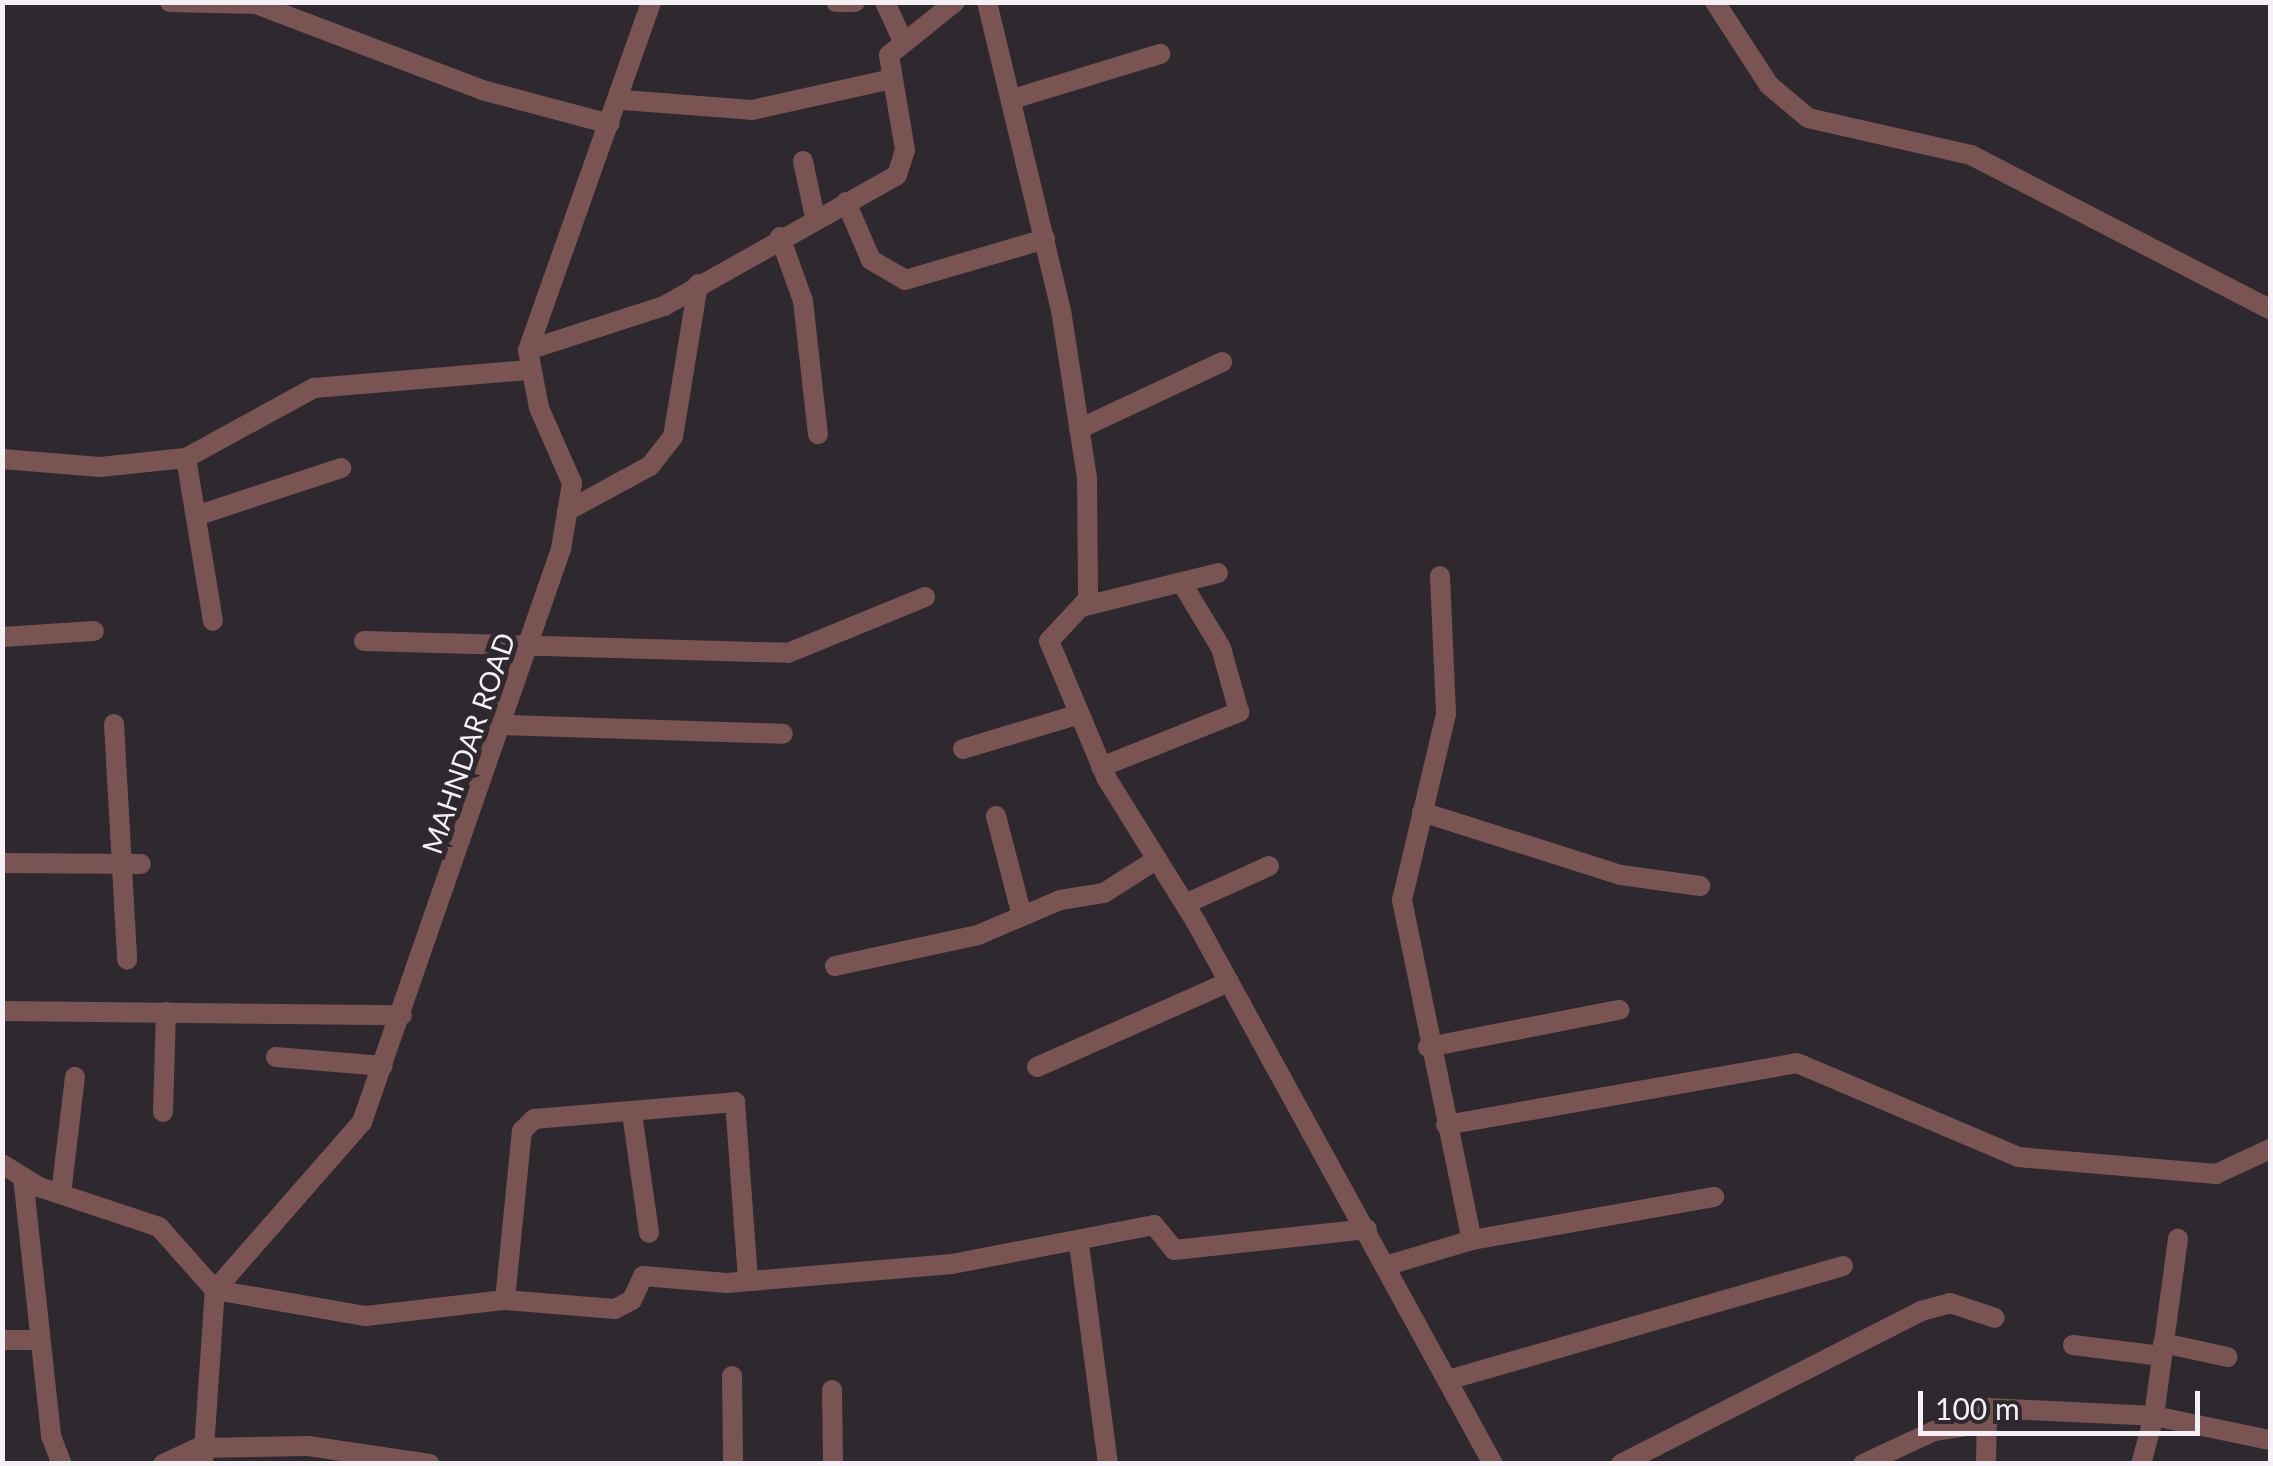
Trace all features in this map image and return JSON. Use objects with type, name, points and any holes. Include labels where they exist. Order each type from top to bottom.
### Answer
[{"type":"street","points":[[170,2],[256,4],[482,90],[610,124]]},
{"type":"street","points":[[528,360],[610,124],[623,100],[652,2]]},
{"type":"street","points":[[836,2],[855,2]]},
{"type":"street","points":[[884,2],[902,40]]},
{"type":"street","points":[[2,459],[100,467],[186,458],[314,388],[357,377],[528,360],[664,306],[905,167],[890,55],[902,40],[955,2]]},
{"type":"street","points":[[987,2],[1016,98],[1079,428],[1090,586],[1080,607],[1049,641],[1101,767],[1230,982],[1493,1464]]},
{"type":"street","points":[[1715,2],[1768,85],[1808,118],[1971,155],[2270,310]]},
{"type":"street","points":[[1016,98],[1160,54]]},
{"type":"street","points":[[623,100],[752,110],[892,79]]},
{"type":"street","points":[[803,161],[816,218]]},
{"type":"street","points":[[846,202],[871,260],[905,280],[1045,239]]},
{"type":"street","points":[[780,237],[803,301],[818,434]]},
{"type":"street","points":[[566,511],[650,466],[673,438],[698,284]]},
{"type":"street","name":"MAHNDAR ROAD","points":[[214,1290],[362,1122],[504,725],[572,483],[528,360]]},
{"type":"street","points":[[1079,428],[1222,362]]},
{"type":"street","points":[[186,458],[213,621]]},
{"type":"street","points":[[196,516],[340,468]]},
{"type":"street","points":[[1080,607],[1183,586],[1218,572]]},
{"type":"street","points":[[1440,576],[1446,714],[1402,900],[1428,1048],[1472,1240]]},
{"type":"street","points":[[1101,767],[1239,712],[1221,648],[1183,586]]},
{"type":"street","points":[[364,641],[528,649],[788,652],[925,597]]},
{"type":"street","points":[[2,637],[94,631]]},
{"type":"street","points":[[962,749],[1076,714]]},
{"type":"street","points":[[114,724],[133,864],[126,960]]},
{"type":"street","points":[[504,725],[783,734]]},
{"type":"street","points":[[1422,812],[1621,874],[1700,886]]},
{"type":"street","points":[[996,816],[1022,916]]},
{"type":"street","points":[[835,966],[1104,893],[1157,860]]},
{"type":"street","points":[[2,863],[133,864]]},
{"type":"street","points":[[1184,904],[1269,866]]},
{"type":"street","points":[[1037,1067],[1230,982]]},
{"type":"street","points":[[2,1010],[402,1015]]},
{"type":"street","points":[[1428,1048],[1619,1010]]},
{"type":"street","points":[[163,1112],[166,1012]]},
{"type":"street","points":[[276,1057],[383,1066]]},
{"type":"street","points":[[1446,1125],[1798,1063],[2018,1157],[2216,1174],[2270,1148]]},
{"type":"street","points":[[61,1194],[76,1077]]},
{"type":"street","points":[[505,1300],[524,1123],[735,1102],[748,1277]]},
{"type":"street","points":[[632,1113],[649,1233]]},
{"type":"street","points":[[2,1164],[61,1194],[160,1227],[214,1290],[366,1316],[505,1300],[615,1309],[632,1300],[642,1276],[748,1277],[952,1264],[1079,1244],[1154,1225],[1174,1250],[1367,1229]]},
{"type":"street","points":[[24,1177],[39,1340],[62,1464]]},
{"type":"street","points":[[1386,1266],[1472,1240],[1714,1197]]},
{"type":"street","points":[[2140,1464],[2154,1416],[2178,1239]]},
{"type":"street","points":[[1079,1244],[1108,1464]]},
{"type":"street","points":[[1448,1380],[1843,1266]]},
{"type":"street","points":[[201,1456],[214,1290]]},
{"type":"street","points":[[1621,1464],[1921,1311],[1950,1303],[1995,1318]]},
{"type":"street","points":[[2,1340],[39,1340]]},
{"type":"street","points":[[2073,1344],[2227,1358]]},
{"type":"street","points":[[732,1376],[733,1464]]},
{"type":"street","points":[[832,1390],[833,1464]]},
{"type":"street","points":[[1986,1464],[1987,1408],[2154,1416],[2270,1440]]},
{"type":"street","points":[[1863,1464],[1934,1432],[1987,1423]]},
{"type":"street","points":[[163,1464],[201,1456],[308,1446],[430,1464]]}]
